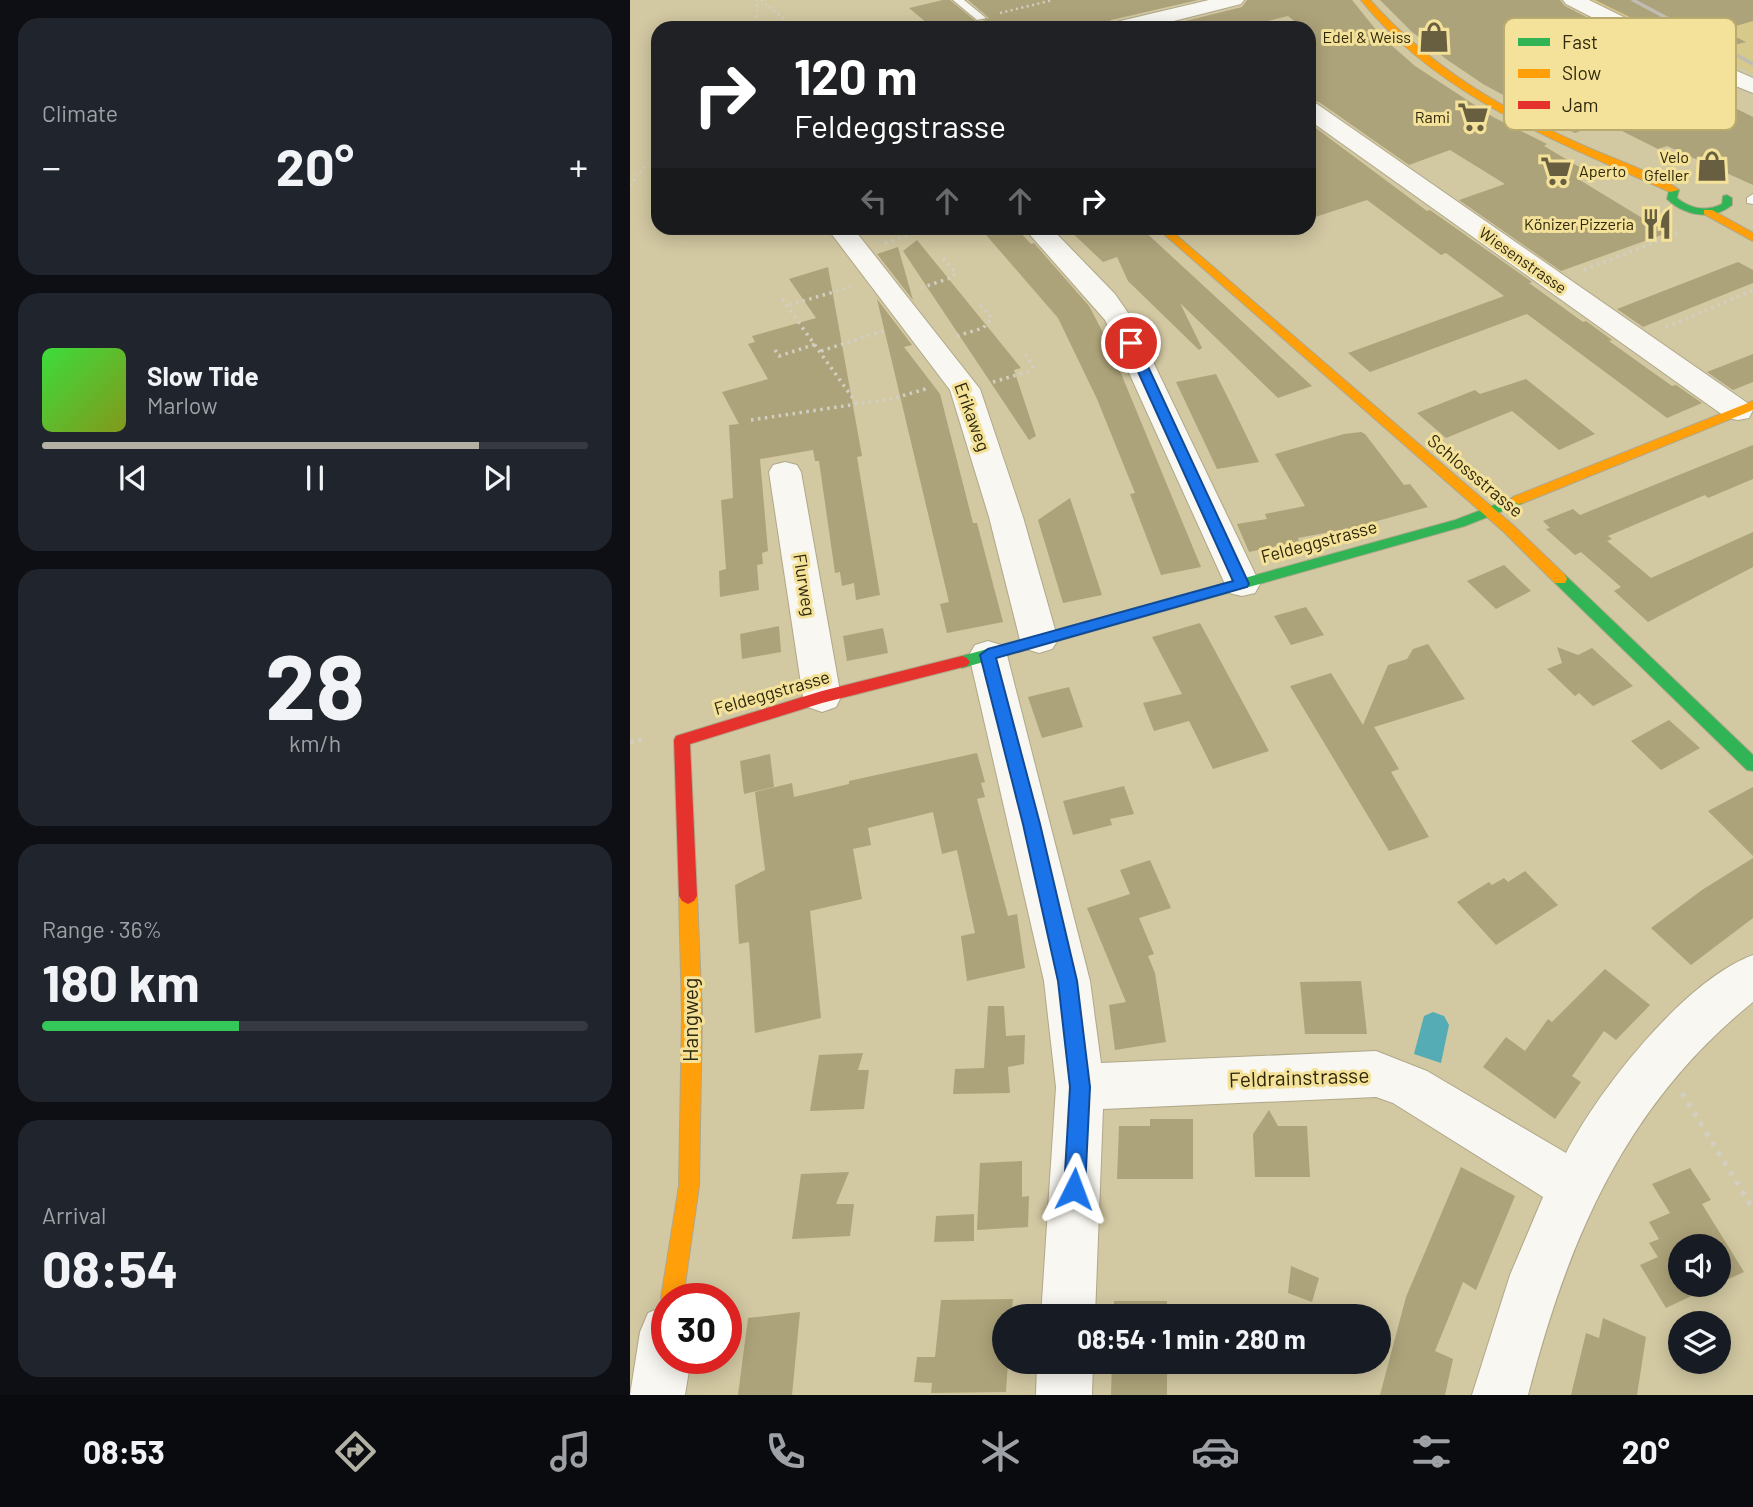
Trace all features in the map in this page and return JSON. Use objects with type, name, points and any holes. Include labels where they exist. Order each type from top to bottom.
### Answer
[{"type":"street","points":[[1150,21],[1234,0]]},
{"type":"street","points":[[1365,0],[1424,59],[1472,92],[1504,109]]},
{"type":"street","points":[[1573,0],[1609,18]]},
{"type":"street","points":[[1175,15],[1184,21]]},
{"type":"street","points":[[1736,79],[1753,86]]},
{"type":"street","name":"Wiesenstrasse","points":[[1316,114],[1636,340],[1745,408]]},
{"type":"street","points":[[1550,130],[1680,188],[1672,199],[1693,211],[1723,209],[1727,205],[1727,198]]},
{"type":"street","points":[[1713,188],[1727,198],[1753,199]]},
{"type":"street","points":[[1708,212],[1753,238]]},
{"type":"street","points":[[1044,235],[1105,300],[1118,320],[1242,584]]},
{"type":"street","name":"Schlossstrasse","points":[[1170,235],[1429,462],[1489,511],[1570,585],[1753,765]]},
{"type":"street","name":"Erikaweg","points":[[849,239],[963,384],[1006,517],[1039,640]]},
{"type":"street","name":"Feldeggstrasse","points":[[682,740],[822,697],[988,655],[1460,523],[1745,408]]},
{"type":"street","name":"Flurweg","points":[[785,472],[822,697]]},
{"type":"street","points":[[988,655],[1067,981],[1080,1087],[1069,1304]]},
{"type":"street","name":"Hangweg","points":[[674,1283],[689,1186],[692,1014],[682,740]]},
{"type":"street","points":[[1500,1395],[1538,1275],[1573,1186],[1614,1116],[1660,1057],[1731,990],[1753,975]]},
{"type":"street","name":"Feldrainstrasse","points":[[1080,1087],[1376,1074],[1410,1087],[1573,1186]]},
{"type":"street","points":[[657,1395],[660,1374]]},
{"type":"street","points":[[1064,1395],[1065,1374]]},
{"type":"lane","points":[[958,0],[981,18]]},
{"type":"path","points":[[755,21],[758,8],[756,0]]},
{"type":"path","points":[[761,0],[786,21]]},
{"type":"path","points":[[981,18],[1054,0]]},
{"type":"path","points":[[630,185],[651,160]]},
{"type":"path","points":[[1553,282],[1689,228]]},
{"type":"path","points":[[849,239],[889,235]]},
{"type":"path","points":[[789,305],[953,278],[956,273],[943,258]]},
{"type":"path","points":[[1636,340],[1753,290]]},
{"type":"path","points":[[782,299],[789,305],[857,404]]},
{"type":"path","points":[[932,344],[983,328],[989,323],[992,318],[978,303]]},
{"type":"path","points":[[821,351],[889,330]]},
{"type":"path","points":[[775,350],[779,356],[816,344]]},
{"type":"path","points":[[751,420],[1024,375],[1033,367],[1024,351]]},
{"type":"path","points":[[630,742],[643,739]]},
{"type":"path","points":[[1660,1057],[1753,1209]]},
{"type":"shaded area","points":[[1580,0],[1753,0],[1753,73],[1736,64],[1736,18],[1627,18],[1610,9]]},
{"type":"water","points":[[1433,1012],[1444,1016],[1449,1025],[1441,1063],[1414,1054],[1424,1016]]},
{"type":"building","points":[[950,0],[976,21],[925,21],[909,8]]},
{"type":"building","points":[[968,0],[1198,0],[1111,20],[982,21],[989,18]]},
{"type":"building","points":[[1247,0],[1352,0],[1381,36],[1415,66],[1504,122],[1504,130],[1519,130],[1547,144],[1544,146],[1591,174],[1578,179],[1667,233],[1561,271],[1459,200],[1505,184],[1450,150],[1409,165],[1316,101],[1316,21],[1294,21],[1288,16],[1268,21],[1185,21],[1242,7]]},
{"type":"building","points":[[1380,0],[1560,0],[1565,6],[1588,18],[1504,18],[1504,95],[1446,59],[1411,31]]},
{"type":"building","points":[[1595,0],[1753,0],[1753,21],[1736,26],[1736,18],[1632,18]]},
{"type":"building","points":[[1736,37],[1746,42],[1736,45]]},
{"type":"building","points":[[1736,108],[1753,117],[1753,185],[1667,146],[1658,149],[1620,130],[1736,130]]},
{"type":"building","points":[[1316,128],[1427,211],[1430,210],[1532,282],[1529,283],[1583,322],[1586,321],[1672,386],[1676,385],[1702,403],[1667,418],[1527,314],[1370,372],[1348,353],[1504,296],[1446,253],[1441,255],[1367,200],[1316,217]]},
{"type":"building","points":[[986,235],[1023,235],[1031,244],[1034,243],[1089,306],[1108,342],[1201,567],[1161,575],[1130,494],[1135,493],[1097,399],[1058,318]]},
{"type":"building","points":[[1074,235],[1149,235],[1312,386],[1278,398],[1180,303],[1202,348],[1199,350],[1128,281],[1117,257],[1103,262]]},
{"type":"building","points":[[917,240],[1021,368],[1014,370],[1036,436],[1029,440],[903,251]]},
{"type":"building","points":[[898,247],[913,300],[877,254]]},
{"type":"building","points":[[1738,262],[1753,270],[1753,283],[1643,327],[1617,309]]},
{"type":"building","points":[[828,267],[862,456],[857,457],[880,595],[856,600],[854,583],[842,586],[840,572],[835,573],[819,461],[815,461],[813,450],[760,459],[768,551],[762,553],[763,564],[757,565],[759,590],[720,597],[719,571],[726,569],[721,500],[733,498],[729,425],[739,424],[722,392],[768,379],[748,344],[755,342],[752,336],[816,318],[789,279]]},
{"type":"building","points":[[877,299],[912,345],[904,347],[940,394],[973,523],[977,523],[1003,622],[947,633],[940,604],[949,602]]},
{"type":"building","points":[[1753,354],[1753,382],[1733,390],[1707,372]]},
{"type":"building","points":[[1216,374],[1259,462],[1217,469],[1176,382]]},
{"type":"building","points":[[1526,379],[1595,434],[1559,450],[1512,411],[1446,438],[1417,413],[1475,390],[1480,394]]},
{"type":"building","points":[[1361,432],[1404,485],[1410,484],[1428,507],[1249,552],[1237,524],[1267,519],[1265,514],[1305,506],[1275,454],[1344,434]]},
{"type":"building","points":[[1753,445],[1753,479],[1708,498],[1705,495],[1608,536],[1612,539],[1607,541],[1651,578],[1753,532],[1753,567],[1648,622],[1614,591],[1621,587],[1581,552],[1575,555],[1546,529],[1550,528],[1543,521],[1573,509],[1580,515]]},
{"type":"building","points":[[1070,498],[1102,595],[1063,603],[1038,520]]},
{"type":"building","points":[[1504,565],[1531,591],[1496,609],[1467,581]]},
{"type":"building","points":[[1306,607],[1324,635],[1291,645],[1274,616]]},
{"type":"building","points":[[1200,623],[1269,751],[1213,769],[1189,721],[1154,731],[1143,703],[1182,694],[1152,637]]},
{"type":"building","points":[[779,626],[781,652],[742,659],[740,634]]},
{"type":"building","points":[[883,628],[888,653],[847,661],[843,636]]},
{"type":"building","points":[[1428,644],[1465,699],[1374,727],[1399,769],[1391,772],[1429,837],[1389,851],[1290,686],[1331,673],[1363,725],[1388,665],[1407,659],[1413,649]]},
{"type":"building","points":[[1557,647],[1578,655],[1592,648],[1633,686],[1593,706],[1579,693],[1575,696],[1547,669],[1562,663]]},
{"type":"building","points":[[1069,687],[1083,727],[1042,738],[1028,697]]},
{"type":"building","points":[[1669,720],[1700,748],[1661,770],[1631,741]]},
{"type":"building","points":[[977,753],[985,782],[981,783],[985,797],[977,799],[1008,916],[1017,914],[1025,968],[967,981],[961,936],[975,933],[957,850],[942,854],[933,812],[868,828],[871,845],[853,849],[862,899],[810,911],[821,1018],[755,1033],[749,942],[739,944],[735,885],[765,870],[755,792],[792,783],[794,797],[849,784],[849,781]]},
{"type":"building","points":[[770,754],[774,787],[744,794],[740,761]]},
{"type":"building","points":[[1124,786],[1134,814],[1110,819],[1112,825],[1073,835],[1063,801]]},
{"type":"building","points":[[1753,787],[1753,856],[1708,811]]},
{"type":"building","points":[[1753,858],[1753,918],[1691,965],[1651,928],[1702,890]]},
{"type":"building","points":[[1150,860],[1171,908],[1139,918],[1154,954],[1148,956],[1155,973],[1166,1042],[1115,1050],[1109,1005],[1126,1002],[1087,908],[1130,894],[1120,870]]},
{"type":"building","points":[[1525,871],[1558,905],[1496,945],[1457,902],[1489,882],[1492,885],[1504,878],[1508,882]]},
{"type":"building","points":[[1605,969],[1650,1005],[1616,1040],[1604,1031],[1572,1076],[1581,1082],[1555,1119],[1483,1067],[1506,1037],[1525,1051],[1548,1019],[1552,1022]]},
{"type":"building","points":[[1361,981],[1367,1034],[1305,1034],[1300,982]]},
{"type":"building","points":[[988,1006],[1004,1006],[1006,1036],[1025,1035],[1024,1064],[1008,1067],[1010,1093],[953,1094],[955,1069],[984,1068]]},
{"type":"building","points":[[863,1053],[858,1070],[869,1070],[864,1109],[810,1111],[819,1055]]},
{"type":"building","points":[[1269,1110],[1278,1126],[1307,1126],[1310,1177],[1255,1177],[1253,1134]]},
{"type":"building","points":[[1150,1119],[1193,1119],[1193,1179],[1117,1179],[1119,1126],[1150,1126]]},
{"type":"building","points":[[1022,1161],[1022,1197],[1029,1196],[1028,1227],[977,1230],[980,1163]]},
{"type":"building","points":[[1461,1167],[1515,1196],[1476,1290],[1463,1282],[1435,1351],[1453,1359],[1445,1395],[1380,1395],[1386,1374],[1391,1374],[1391,1354],[1406,1297]]},
{"type":"building","points":[[1690,1168],[1711,1200],[1702,1204],[1721,1234],[1668,1234],[1668,1297],[1689,1297],[1666,1308],[1640,1265],[1658,1257],[1649,1243],[1659,1239],[1649,1222],[1670,1213],[1652,1184]]},
{"type":"building","points":[[849,1172],[836,1204],[854,1204],[850,1236],[792,1239],[801,1174]]},
{"type":"building","points":[[974,1214],[974,1241],[934,1242],[936,1216]]},
{"type":"building","points":[[1731,1251],[1744,1272],[1731,1278]]},
{"type":"building","points":[[1291,1266],[1319,1278],[1312,1302],[1288,1293]]},
{"type":"building","points":[[1013,1299],[1012,1304],[992,1304],[992,1374],[1007,1374],[1006,1392],[931,1393],[932,1383],[914,1382],[917,1357],[935,1357],[941,1300]]},
{"type":"building","points":[[1114,1301],[1167,1301],[1167,1304],[1114,1304]]},
{"type":"building","points":[[800,1312],[792,1395],[738,1395],[748,1318]]},
{"type":"building","points":[[1603,1318],[1646,1337],[1637,1395],[1571,1395],[1586,1333],[1599,1338]]},
{"type":"building","points":[[1112,1374],[1167,1374],[1167,1395],[1111,1395]]},
{"type":"railway","points":[[1633,0],[1667,18]]},
{"type":"railway","points":[[1736,55],[1753,64]]},
{"type":"traffic: fast","points":[[1674,190],[1672,199],[1685,208],[1699,212],[1720,209],[1727,205],[1727,198]]},
{"type":"traffic: fast","points":[[962,662],[1460,523],[1518,500]]},
{"type":"traffic: fast","points":[[1560,579],[1753,765]]},
{"type":"traffic: slow","points":[[1365,0],[1411,48],[1447,76],[1504,110]]},
{"type":"traffic: slow","points":[[1542,130],[1674,190]]},
{"type":"traffic: slow","points":[[1708,212],[1753,238]]},
{"type":"traffic: slow","points":[[1170,235],[1509,529],[1560,579]]},
{"type":"traffic: slow","points":[[1518,500],[1753,405]]},
{"type":"traffic: slow","points":[[674,1283],[689,1186],[692,1014],[688,896]]},
{"type":"traffic: jam","points":[[688,896],[682,740],[822,697],[962,662]]},
{"type":"place","name":"Edel & Weiss","points":[[1434,37]]},
{"type":"place","name":"Rami","points":[[1473,117]]},
{"type":"place","name":"Velo Gfeller","points":[[1712,166]]},
{"type":"place","name":"Aperto","points":[[1556,171]]},
{"type":"place","name":"Könizer Pizzeria","points":[[1657,224]]},
{"type":"route","points":[[1074,1189],[1080,1087],[1067,981],[988,655],[1242,584],[1131,343]]}]
